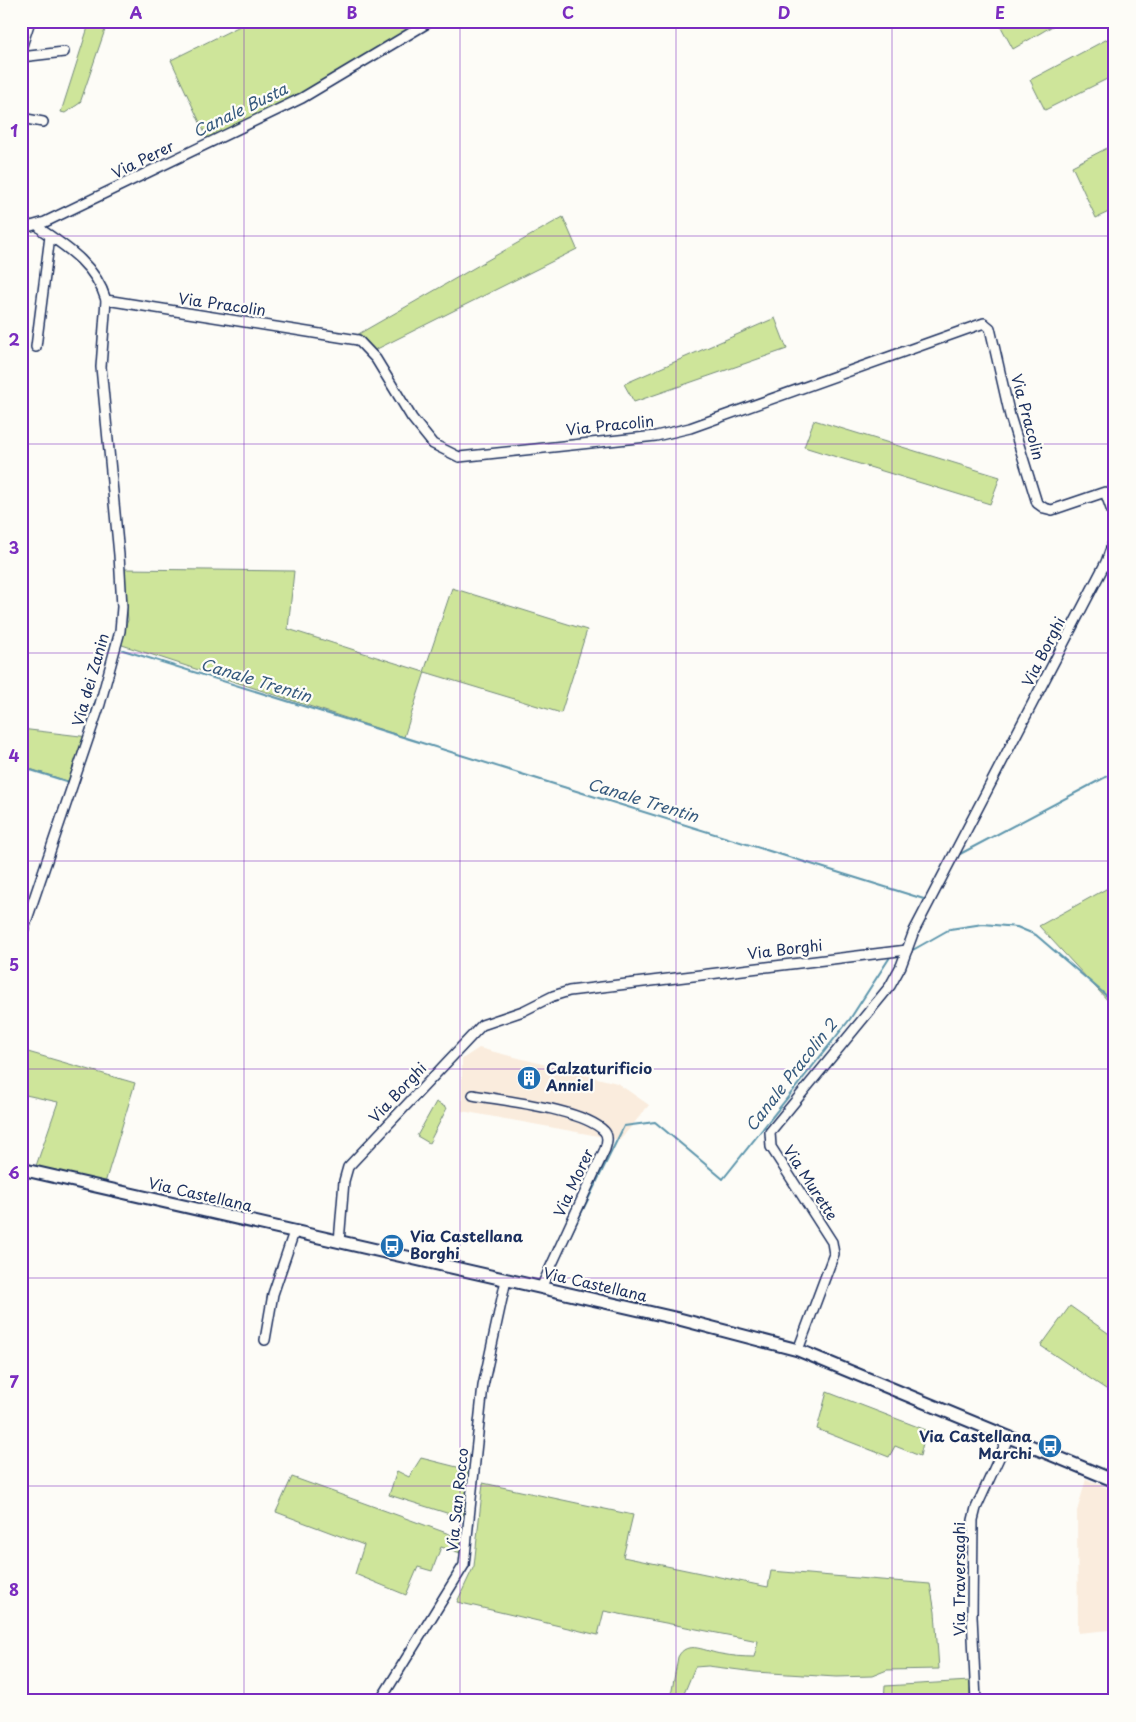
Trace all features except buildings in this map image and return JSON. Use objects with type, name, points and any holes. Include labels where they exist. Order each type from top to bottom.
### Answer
[{"type":"main road","name":"Via Castellana","points":[[21,1169],[679,1319],[798,1350],[1115,1481]]},
{"type":"street","points":[[21,49],[30,21]]},
{"type":"street","name":"Via Perer","points":[[21,224],[38,225],[302,98],[431,21]]},
{"type":"street","points":[[21,57],[64,52]]},
{"type":"street","points":[[21,118],[43,122]]},
{"type":"street","points":[[38,225],[84,262],[97,278],[106,300]]},
{"type":"street","points":[[36,347],[50,236]]},
{"type":"street","name":"Via Pracolin","points":[[106,300],[358,340],[376,358],[412,418],[433,444],[459,457],[656,436],[690,428],[984,324],[990,328],[1010,416],[1037,504],[1052,510],[1105,492]]},
{"type":"street","name":"Via dei Zanin","points":[[21,936],[100,704],[120,631],[122,607],[119,554],[102,367],[106,300]]},
{"type":"street","name":"Via Borghi","points":[[339,1242],[344,1182],[348,1167],[482,1025],[523,1011],[553,996],[570,991],[907,950],[914,931],[1106,562],[1115,536],[1113,514],[1105,492]]},
{"type":"street","name":"Via Murette","points":[[798,1350],[834,1254],[832,1242],[772,1147],[770,1132],[890,986],[907,950]]},
{"type":"street","name":"Via Morer","points":[[473,1095],[582,1117],[605,1132],[608,1141],[605,1149],[541,1288]]},
{"type":"street","points":[[265,1340],[273,1294],[294,1232]]},
{"type":"street","name":"Via San Rocco","points":[[380,1701],[464,1565],[483,1386],[506,1280]]},
{"type":"street","name":"Via Traversaghi","points":[[976,1701],[972,1616],[973,1520],[976,1508],[1009,1436]]},
{"type":"shaded area","points":[[479,1048],[617,1083],[649,1105],[620,1140],[462,1111],[462,1059]]},
{"type":"shaded area","points":[[1086,1479],[1115,1491],[1115,1616],[1110,1630],[1078,1633],[1077,1511]]},
{"type":"green space","points":[[90,21],[108,21],[80,103],[65,113],[61,112]]},
{"type":"green space","points":[[250,21],[403,21],[407,36],[341,75],[209,142],[171,60]]},
{"type":"green space","points":[[1008,21],[1061,21],[1013,49],[1000,25]]},
{"type":"green space","points":[[1115,35],[1115,75],[1045,110],[1030,80]]},
{"type":"green space","points":[[1115,144],[1115,209],[1096,218],[1072,166]]},
{"type":"green space","points":[[563,217],[577,249],[371,352],[348,340]]},
{"type":"green space","points":[[775,318],[787,349],[634,402],[624,384]]},
{"type":"green space","points":[[814,420],[1000,477],[990,504],[804,447]]},
{"type":"green space","points":[[123,569],[294,571],[288,629],[424,672],[452,588],[587,630],[561,713],[425,672],[404,737],[119,644],[128,620]]},
{"type":"green space","points":[[21,729],[89,737],[73,783],[21,766]]},
{"type":"green space","points":[[1115,884],[1115,1000],[1110,1003],[1039,926]]},
{"type":"green space","points":[[21,1050],[135,1083],[105,1183],[36,1166],[58,1102],[21,1094]]},
{"type":"green space","points":[[436,1102],[447,1108],[429,1143],[417,1136]]},
{"type":"green space","points":[[1070,1306],[1115,1338],[1115,1395],[1041,1346]]},
{"type":"green space","points":[[827,1392],[926,1430],[920,1456],[895,1446],[889,1457],[817,1429]]},
{"type":"green space","points":[[421,1458],[473,1471],[469,1520],[389,1495],[397,1471],[409,1477]]},
{"type":"green space","points":[[292,1477],[466,1540],[464,1554],[441,1547],[432,1571],[418,1567],[406,1595],[355,1574],[364,1545],[276,1512]]},
{"type":"green space","points":[[483,1483],[633,1515],[623,1557],[768,1587],[771,1571],[930,1584],[935,1612],[939,1669],[887,1670],[872,1676],[836,1677],[755,1672],[708,1666],[695,1667],[681,1701],[670,1701],[678,1657],[686,1649],[697,1648],[725,1655],[754,1657],[758,1641],[604,1611],[598,1635],[457,1602],[474,1566]]},
{"type":"green space","points":[[970,1681],[970,1701],[884,1701],[885,1686]]},
{"type":"waterway","name":"Canale Busta","points":[[260,114],[303,93]]},
{"type":"waterway","name":"Canale Trentin","points":[[123,650],[927,900]]},
{"type":"waterway","name":"Canale Trentin","points":[[77,759],[98,694]]},
{"type":"waterway","name":"Canale Trentin","points":[[21,767],[69,782]]},
{"type":"waterway","name":"Canale Trentin","points":[[958,853],[960,854],[1115,772]]},
{"type":"waterway","name":"Canale Pracolin 2","points":[[911,951],[950,929],[983,924],[1017,927],[1036,935],[1115,1003]]},
{"type":"waterway","name":"Canale Pracolin 2","points":[[571,1234],[624,1126],[655,1122],[723,1179],[850,1019],[892,954]]},
{"type":"place","name":"Calzaturificio Anniel","points":[[529,1078]]},
{"type":"place","name":"Via Castellana Borghi","points":[[392,1246]]},
{"type":"place","name":"Via Castellana Marchi","points":[[1050,1446]]}]
